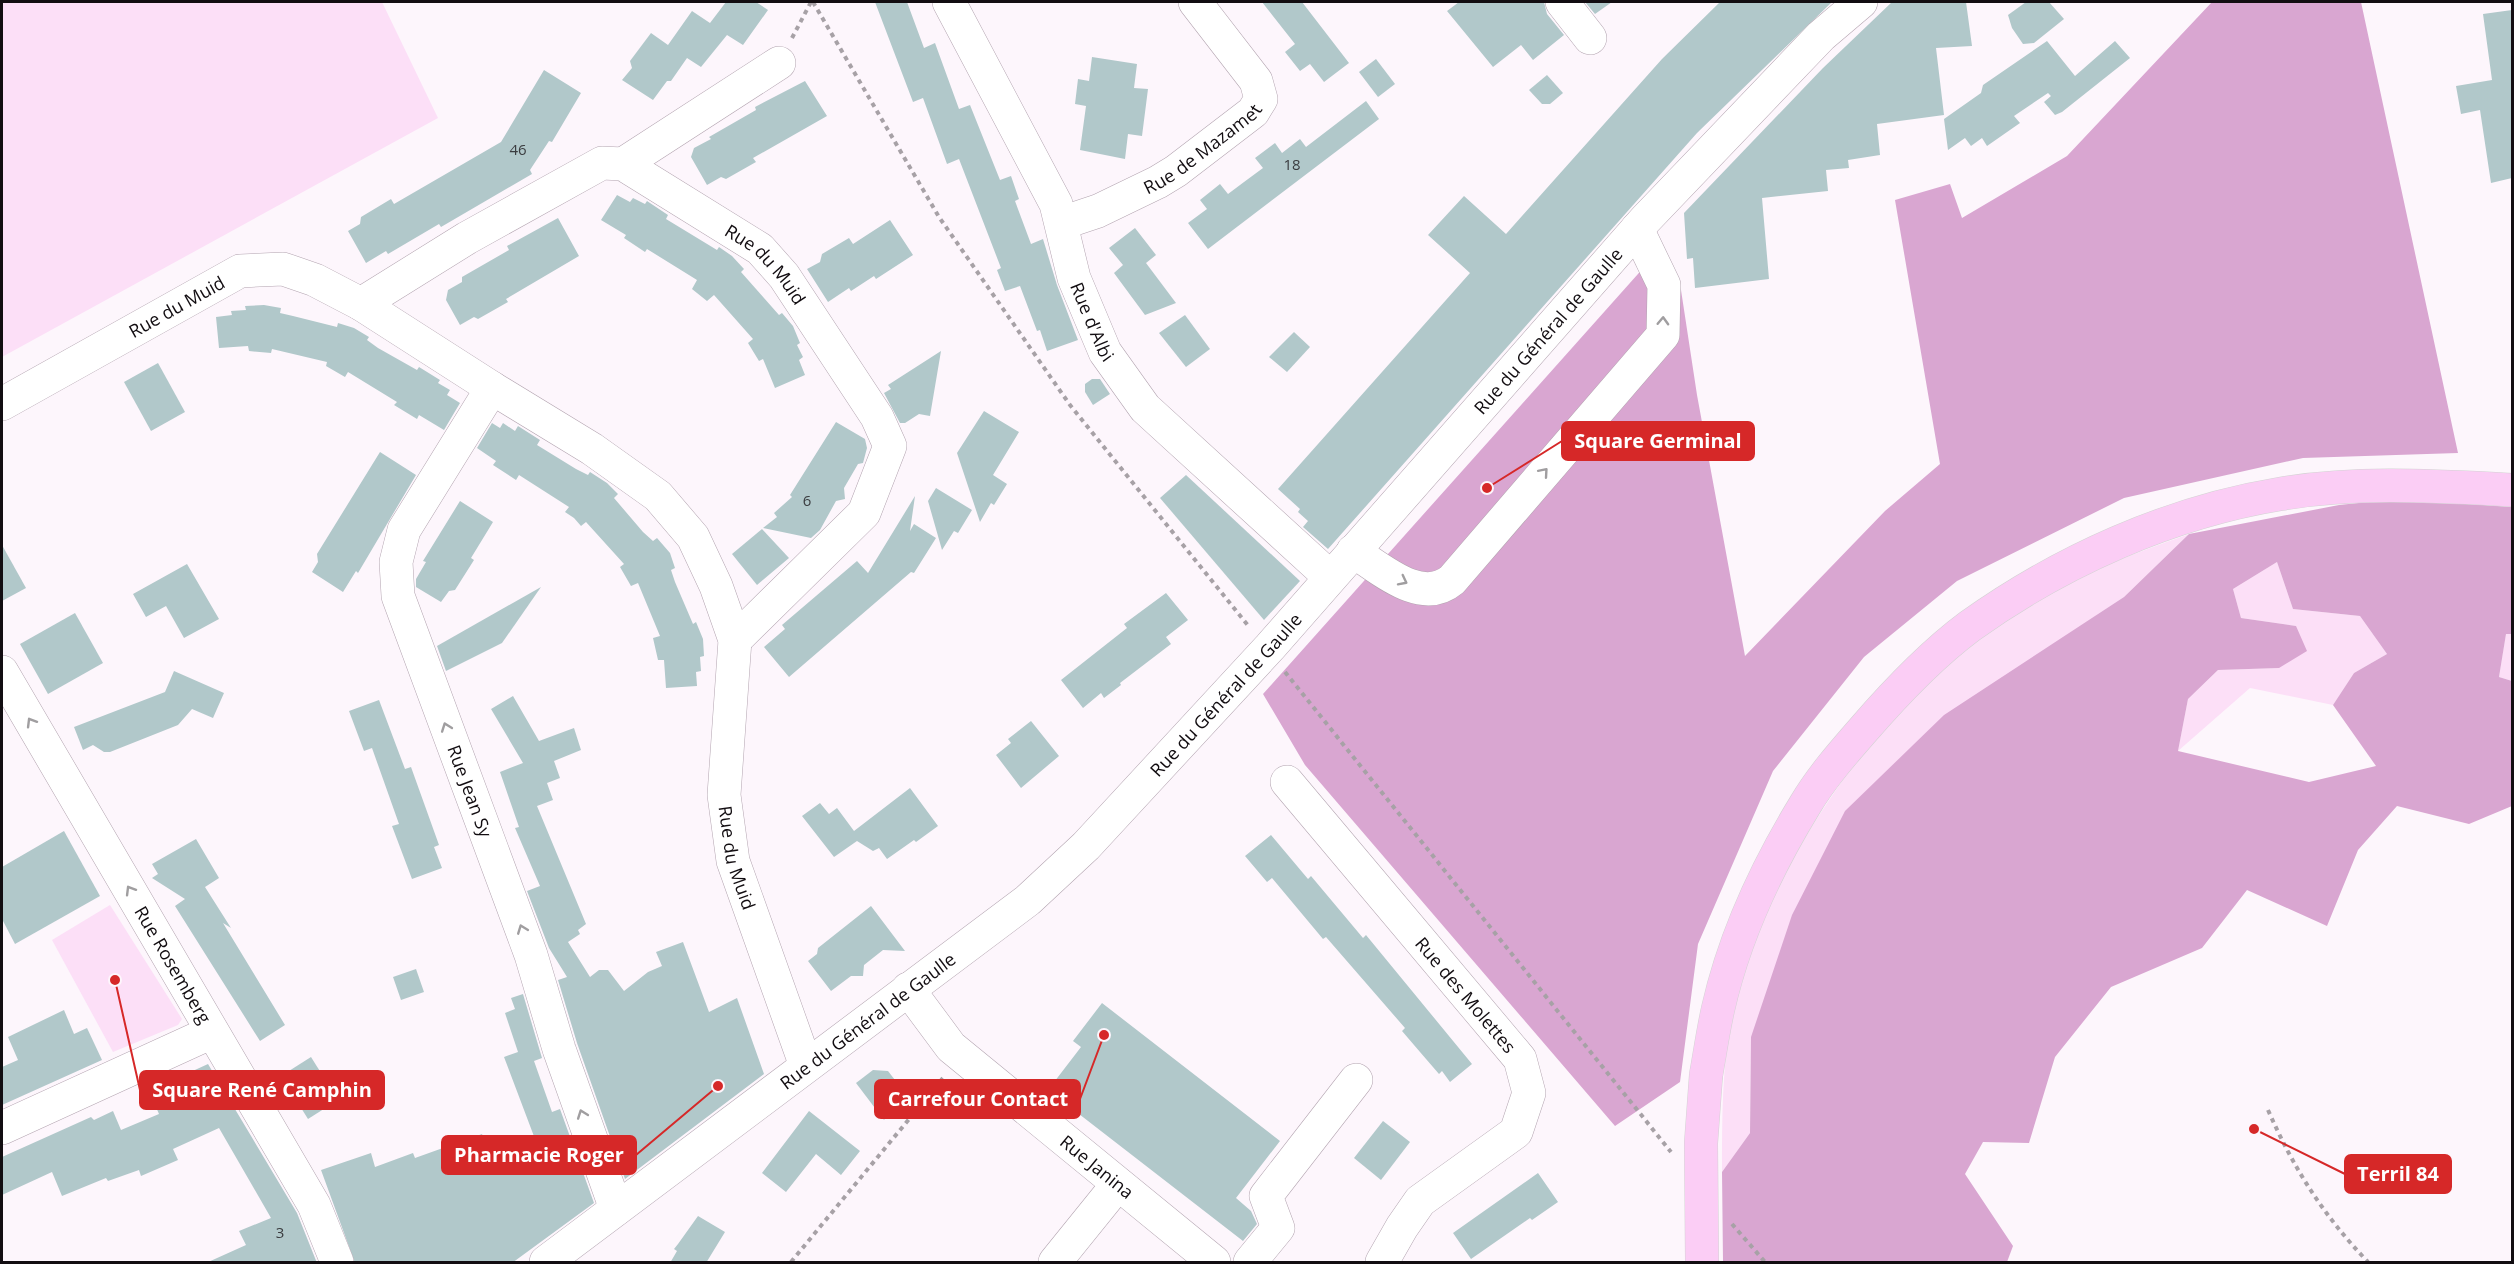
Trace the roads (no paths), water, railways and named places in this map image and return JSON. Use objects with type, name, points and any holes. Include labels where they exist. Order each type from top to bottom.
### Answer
[{"type":"main road","points":[[1702,1262],[1701,1143],[1706,1075],[1718,1008],[1736,948],[1757,898],[1806,803],[1841,755],[1918,672],[1969,627],[2030,588],[2084,559],[2145,532],[2210,509],[2279,494],[2339,487],[2404,484],[2512,490]]},
{"type":"street","name":"Rue d'Albi","points":[[949,2],[1056,204],[1074,278],[1105,352],[1145,408],[1330,577]]},
{"type":"street","name":"Rue de Mazamet","points":[[1062,223],[1098,211],[1176,171],[1253,112],[1261,99],[1256,81],[1195,2]]},
{"type":"street","points":[[1562,2],[1590,38]]},
{"type":"street","name":"Rue du Général de Gaulle","points":[[553,1261],[616,1209],[1028,900],[1086,846],[1270,647],[1637,229],[1821,36],[1861,2]]},
{"type":"street","points":[[361,304],[467,238],[602,163],[622,164],[779,63]]},
{"type":"street","name":"Rue du Muid","points":[[622,164],[760,249],[784,276],[877,417],[890,446],[864,513],[735,640]]},
{"type":"street","points":[[1353,550],[1402,582],[1423,590],[1444,586],[1452,579],[1663,335],[1664,285],[1637,229]]},
{"type":"street","name":"Rue du Muid","points":[[2,404],[240,272],[283,269],[315,280],[361,304],[592,449],[658,496],[693,537],[716,586],[735,640],[724,795],[733,861],[806,1066]]},
{"type":"street","name":"Rue Jean Sy","points":[[492,388],[404,530],[396,562],[398,596],[531,955],[559,1049],[616,1209]]},
{"type":"street","name":"Rue Rosemberg","points":[[2,672],[314,1205],[337,1263]]},
{"type":"street","name":"Rue des Molettes","points":[[1287,782],[1520,1059],[1529,1093],[1516,1132],[1420,1201],[1382,1263]]},
{"type":"street","name":"Rue Janina","points":[[908,990],[951,1047],[1214,1263]]},
{"type":"street","points":[[2,1128],[212,1032]]},
{"type":"street","points":[[1250,1263],[1278,1228],[1266,1196],[1356,1080]]},
{"type":"street","points":[[1055,1263],[1118,1184]]},
{"type":"place","name":"Square Germinal","points":[[1487,488]]},
{"type":"place","name":"Square René Camphin","points":[[115,980]]},
{"type":"place","name":"Carrefour Contact","points":[[1104,1035]]},
{"type":"place","name":"Pharmacie Roger","points":[[718,1086]]},
{"type":"place","name":"Terril 84","points":[[2254,1129]]}]
